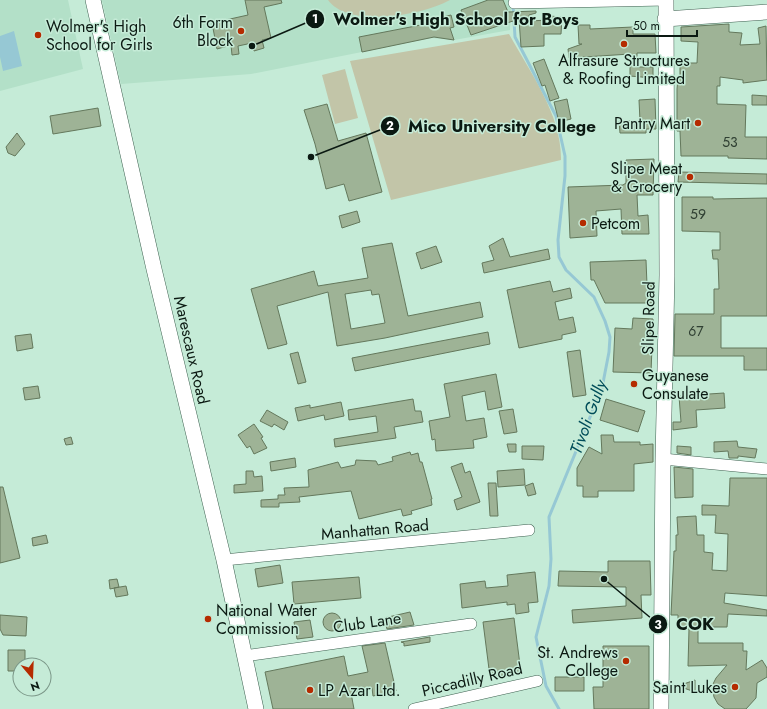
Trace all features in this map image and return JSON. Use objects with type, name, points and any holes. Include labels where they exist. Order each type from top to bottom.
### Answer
[{"type":"main road","name":"Marescaux Road","points":[[93,0],[151,254],[224,560],[256,709]]},
{"type":"main road","name":"Slipe Road","points":[[661,709],[663,458],[667,275],[666,0]]},
{"type":"main road","points":[[665,19],[767,12]]},
{"type":"street","points":[[514,4],[666,0]]},
{"type":"street","points":[[663,458],[767,469]]},
{"type":"street","name":"Manhattan Road","points":[[224,560],[530,530]]},
{"type":"street","name":"Club Lane","points":[[244,656],[471,624]]},
{"type":"street","name":"Piccadilly Road","points":[[414,709],[537,681]]},
{"type":"shaded area","name":"Wolmer's High School for Girls","points":[[0,0],[68,0],[83,69],[0,91]]},
{"type":"shaded area","points":[[102,0],[509,0],[511,8],[510,30],[454,40],[432,38],[251,74],[121,84]]},
{"type":"shaded area","points":[[328,0],[450,0],[422,10],[405,14],[369,17],[352,14],[338,9]]},
{"type":"shaded area","points":[[509,34],[551,110],[560,143],[561,160],[391,200],[350,61]]},
{"type":"shaded area","points":[[345,69],[358,118],[335,124],[322,75]]},
{"type":"water","points":[[14,31],[22,66],[3,71],[0,57],[0,36]]},
{"type":"building","name":"6th Form Block","points":[[245,0],[281,0],[282,3],[264,7],[271,38],[262,40],[264,48],[254,51],[252,43],[238,46],[239,54],[232,55],[231,45],[217,49],[212,23],[248,15]]},
{"type":"building","points":[[488,0],[503,0],[508,12],[536,11],[536,13],[529,15],[529,21],[549,20],[549,16],[562,17],[561,34],[544,34],[544,46],[521,47],[519,19],[471,35],[461,10]]},
{"type":"building","points":[[451,15],[454,27],[450,28],[454,40],[434,37],[362,52],[359,37],[431,23],[430,20]]},
{"type":"building","points":[[729,24],[729,32],[742,33],[740,45],[760,44],[758,28],[766,26],[767,80],[743,83],[743,80],[720,77],[720,86],[717,86],[717,104],[746,105],[745,137],[767,137],[767,159],[728,158],[728,156],[681,156],[680,131],[677,131],[677,89],[678,78],[680,79],[680,63],[697,63],[698,42],[681,41],[681,27]]},
{"type":"building","name":"Alfrasure Structures & Roofing Limited","points":[[578,25],[590,25],[590,29],[633,27],[633,34],[655,34],[656,53],[637,53],[637,67],[653,67],[653,78],[630,76],[630,54],[569,58],[568,49],[582,44],[579,44]]},
{"type":"building","points":[[544,59],[559,98],[550,101],[545,85],[542,86],[533,63]]},
{"type":"building","points":[[752,95],[767,96],[767,105],[752,105]]},
{"type":"building","points":[[567,99],[571,119],[559,122],[554,102]]},
{"type":"building","points":[[655,99],[656,129],[646,129],[646,133],[620,133],[619,121],[640,121],[639,100]]},
{"type":"building","points":[[327,104],[338,141],[366,133],[382,192],[349,201],[344,184],[326,189],[315,144],[304,110]]},
{"type":"building","points":[[98,108],[101,126],[53,134],[50,116]]},
{"type":"building","points":[[17,133],[25,144],[15,156],[8,153],[6,147]]},
{"type":"building","points":[[654,159],[653,195],[637,195],[638,216],[648,215],[649,234],[622,234],[621,209],[596,211],[597,236],[570,238],[568,187],[623,185],[626,183],[626,160]]},
{"type":"building","points":[[679,172],[767,174],[767,184],[678,182]]},
{"type":"building","points":[[682,197],[713,197],[713,199],[767,198],[767,316],[721,316],[721,348],[767,348],[767,370],[744,370],[744,356],[674,356],[675,314],[714,314],[714,289],[719,289],[718,259],[713,259],[712,250],[720,250],[720,232],[682,231]]},
{"type":"building","points":[[357,211],[360,222],[342,228],[339,216]]},
{"type":"building","points":[[503,238],[510,257],[548,249],[550,259],[484,273],[482,263],[494,260],[489,246]]},
{"type":"building","points":[[392,243],[408,316],[480,302],[483,317],[385,338],[337,346],[328,292],[277,306],[287,344],[268,349],[251,289],[314,271],[318,286],[368,278],[362,248]],"holes":[[[371,290],[372,295],[379,294],[385,323],[351,329],[345,294]]]},
{"type":"building","points":[[436,246],[442,262],[421,269],[416,253]]},
{"type":"building","points":[[646,260],[647,285],[652,285],[652,303],[605,303],[594,280],[591,280],[590,262]]},
{"type":"building","points":[[550,281],[553,292],[570,288],[572,298],[555,302],[559,320],[573,317],[576,332],[562,335],[562,339],[519,348],[507,290]]},
{"type":"building","points":[[633,318],[653,319],[651,373],[613,372],[615,328],[632,329]]},
{"type":"building","points":[[488,332],[490,344],[355,371],[352,358]]},
{"type":"building","points":[[31,334],[33,348],[17,351],[15,336]]},
{"type":"building","points":[[580,350],[586,395],[573,397],[567,352]]},
{"type":"building","points":[[298,352],[306,382],[298,384],[290,354]]},
{"type":"building","points":[[496,374],[502,407],[488,410],[485,391],[462,396],[466,421],[484,418],[487,437],[473,440],[474,448],[436,451],[435,439],[432,440],[429,421],[450,417],[444,384]]},
{"type":"building","points":[[38,386],[40,398],[25,400],[23,388]]},
{"type":"building","points":[[724,393],[725,408],[696,410],[697,427],[673,430],[673,422],[681,422],[679,396]]},
{"type":"building","points":[[413,399],[415,411],[421,411],[423,422],[394,427],[396,438],[335,447],[334,439],[378,432],[376,416],[349,420],[348,410]]},
{"type":"building","points":[[606,399],[645,411],[638,432],[600,420]]},
{"type":"building","points":[[341,402],[344,416],[325,420],[324,415],[298,421],[295,408],[310,405],[310,408]]},
{"type":"building","points":[[513,409],[517,432],[504,434],[499,411]]},
{"type":"building","points":[[267,410],[288,422],[284,430],[274,424],[272,427],[260,421]]},
{"type":"building","points":[[254,424],[263,437],[261,438],[267,448],[254,454],[250,446],[247,448],[238,435]]},
{"type":"building","points":[[601,435],[613,435],[614,442],[640,442],[640,445],[653,444],[653,462],[634,464],[634,491],[598,491],[598,497],[583,497],[583,486],[577,486],[577,468],[589,447],[602,454]]},
{"type":"building","points":[[71,437],[73,444],[66,445],[64,439]]},
{"type":"building","points":[[737,441],[738,447],[757,449],[755,458],[738,456],[738,458],[729,458],[728,451],[714,452],[714,442]]},
{"type":"building","points":[[507,444],[516,444],[516,452],[509,452]]},
{"type":"building","points":[[522,446],[544,446],[543,460],[522,459]]},
{"type":"building","points":[[677,446],[691,447],[691,455],[677,453]]},
{"type":"building","points":[[410,452],[411,455],[418,453],[420,462],[422,462],[432,499],[432,505],[411,511],[412,514],[403,516],[401,509],[359,519],[351,491],[299,497],[300,502],[279,503],[279,507],[261,507],[261,500],[278,499],[278,495],[285,495],[284,488],[309,487],[308,470],[338,462],[341,468],[355,465],[356,460],[376,461],[378,465],[393,461],[392,457]]},
{"type":"building","points":[[295,458],[296,467],[271,471],[270,462]]},
{"type":"building","points":[[462,463],[465,473],[470,471],[480,502],[457,510],[454,500],[462,497],[451,467]]},
{"type":"building","points":[[674,467],[693,469],[693,497],[675,498]]},
{"type":"building","points":[[524,469],[525,485],[498,487],[497,471]]},
{"type":"building","points":[[246,471],[253,471],[254,477],[262,476],[263,491],[234,493],[234,485],[246,484]]},
{"type":"building","points":[[730,478],[767,478],[767,596],[725,593],[724,603],[767,610],[767,616],[728,614],[727,627],[698,627],[698,643],[743,643],[743,651],[747,651],[746,670],[762,660],[767,668],[767,677],[757,683],[756,698],[746,709],[725,709],[718,704],[714,697],[712,686],[716,678],[727,665],[688,666],[689,629],[678,629],[678,615],[671,615],[674,551],[676,551],[676,535],[678,535],[677,517],[696,516],[697,535],[704,535],[704,552],[713,553],[712,570],[727,571],[728,534],[715,533],[716,515],[702,515],[702,505],[729,506]]},
{"type":"building","points":[[488,483],[496,483],[498,516],[490,516]]},
{"type":"building","points":[[533,483],[536,494],[528,496],[525,486]]},
{"type":"building","points":[[0,487],[3,487],[20,558],[0,563]]},
{"type":"building","points":[[46,535],[48,543],[33,546],[32,538]]},
{"type":"building","points":[[608,561],[650,561],[651,595],[641,595],[642,618],[573,623],[572,610],[626,606],[626,587],[558,586],[559,571],[608,572]]},
{"type":"building","points":[[280,565],[283,583],[258,587],[255,569]]},
{"type":"building","points":[[535,572],[538,602],[528,603],[529,612],[516,614],[515,604],[507,605],[507,602],[462,608],[460,584],[485,581],[486,588],[508,586],[507,575]]},
{"type":"building","points":[[359,577],[361,598],[294,604],[292,582]]},
{"type":"building","points":[[117,579],[119,587],[110,589],[109,580]]},
{"type":"building","points":[[126,586],[128,595],[116,597],[114,588]]},
{"type":"building","points":[[410,612],[414,625],[387,629],[384,618]]},
{"type":"building","points":[[328,613],[336,613],[341,618],[339,629],[336,631],[328,631],[323,626],[323,618]]},
{"type":"building","points":[[0,615],[27,617],[26,636],[3,635],[0,629]]},
{"type":"building","points":[[514,618],[521,673],[490,677],[483,622]]},
{"type":"building","points":[[310,620],[313,637],[297,639],[294,622]]},
{"type":"building","points":[[430,637],[430,642],[404,646],[404,643],[401,642]]},
{"type":"building","name":"LP Azar Ltd.","points":[[385,643],[396,691],[373,696],[372,688],[351,693],[354,709],[273,709],[265,672],[344,656],[348,676],[368,672],[362,646]]},
{"type":"building","points":[[603,646],[649,646],[649,709],[594,709],[593,687],[603,687]]},
{"type":"building","points":[[8,650],[25,650],[25,657],[12,657],[12,671],[8,671]]},
{"type":"building","points":[[555,677],[584,677],[584,691],[555,691]]},
{"type":"building","points":[[695,680],[695,692],[678,686]]},
{"type":"waterway","name":"Tivoli Gully","points":[[513,5],[515,37],[556,116],[565,156],[565,176],[558,240],[559,257],[566,270],[594,297],[605,321],[610,337],[609,352],[602,388],[549,517],[551,559],[549,586],[536,637],[546,686],[559,709]]},
{"type":"place","name":"6th Form Block","points":[[241,31]]},
{"type":"place","name":"Wolmer's High School for Girls","points":[[38,35]]},
{"type":"place","name":"Alfrasure Structures & Roofing Limited","points":[[624,44]]},
{"type":"place","name":"Wolmer's High School for Boys","points":[[252,46]]},
{"type":"place","name":"Pantry Mart","points":[[698,123]]},
{"type":"place","name":"Mico University College","points":[[311,157]]},
{"type":"place","name":"Slipe Meat & Grocery","points":[[690,177]]},
{"type":"place","name":"Petcom","points":[[583,223]]},
{"type":"place","name":"Guyanese Consulate","points":[[634,384]]},
{"type":"place","name":"COK","points":[[604,579]]},
{"type":"place","name":"National Water Commission","points":[[208,619]]},
{"type":"place","name":"St. Andrews College","points":[[626,661]]},
{"type":"place","name":"Saint Lukes","points":[[735,687]]},
{"type":"place","name":"LP Azar Ltd.","points":[[310,690]]}]
